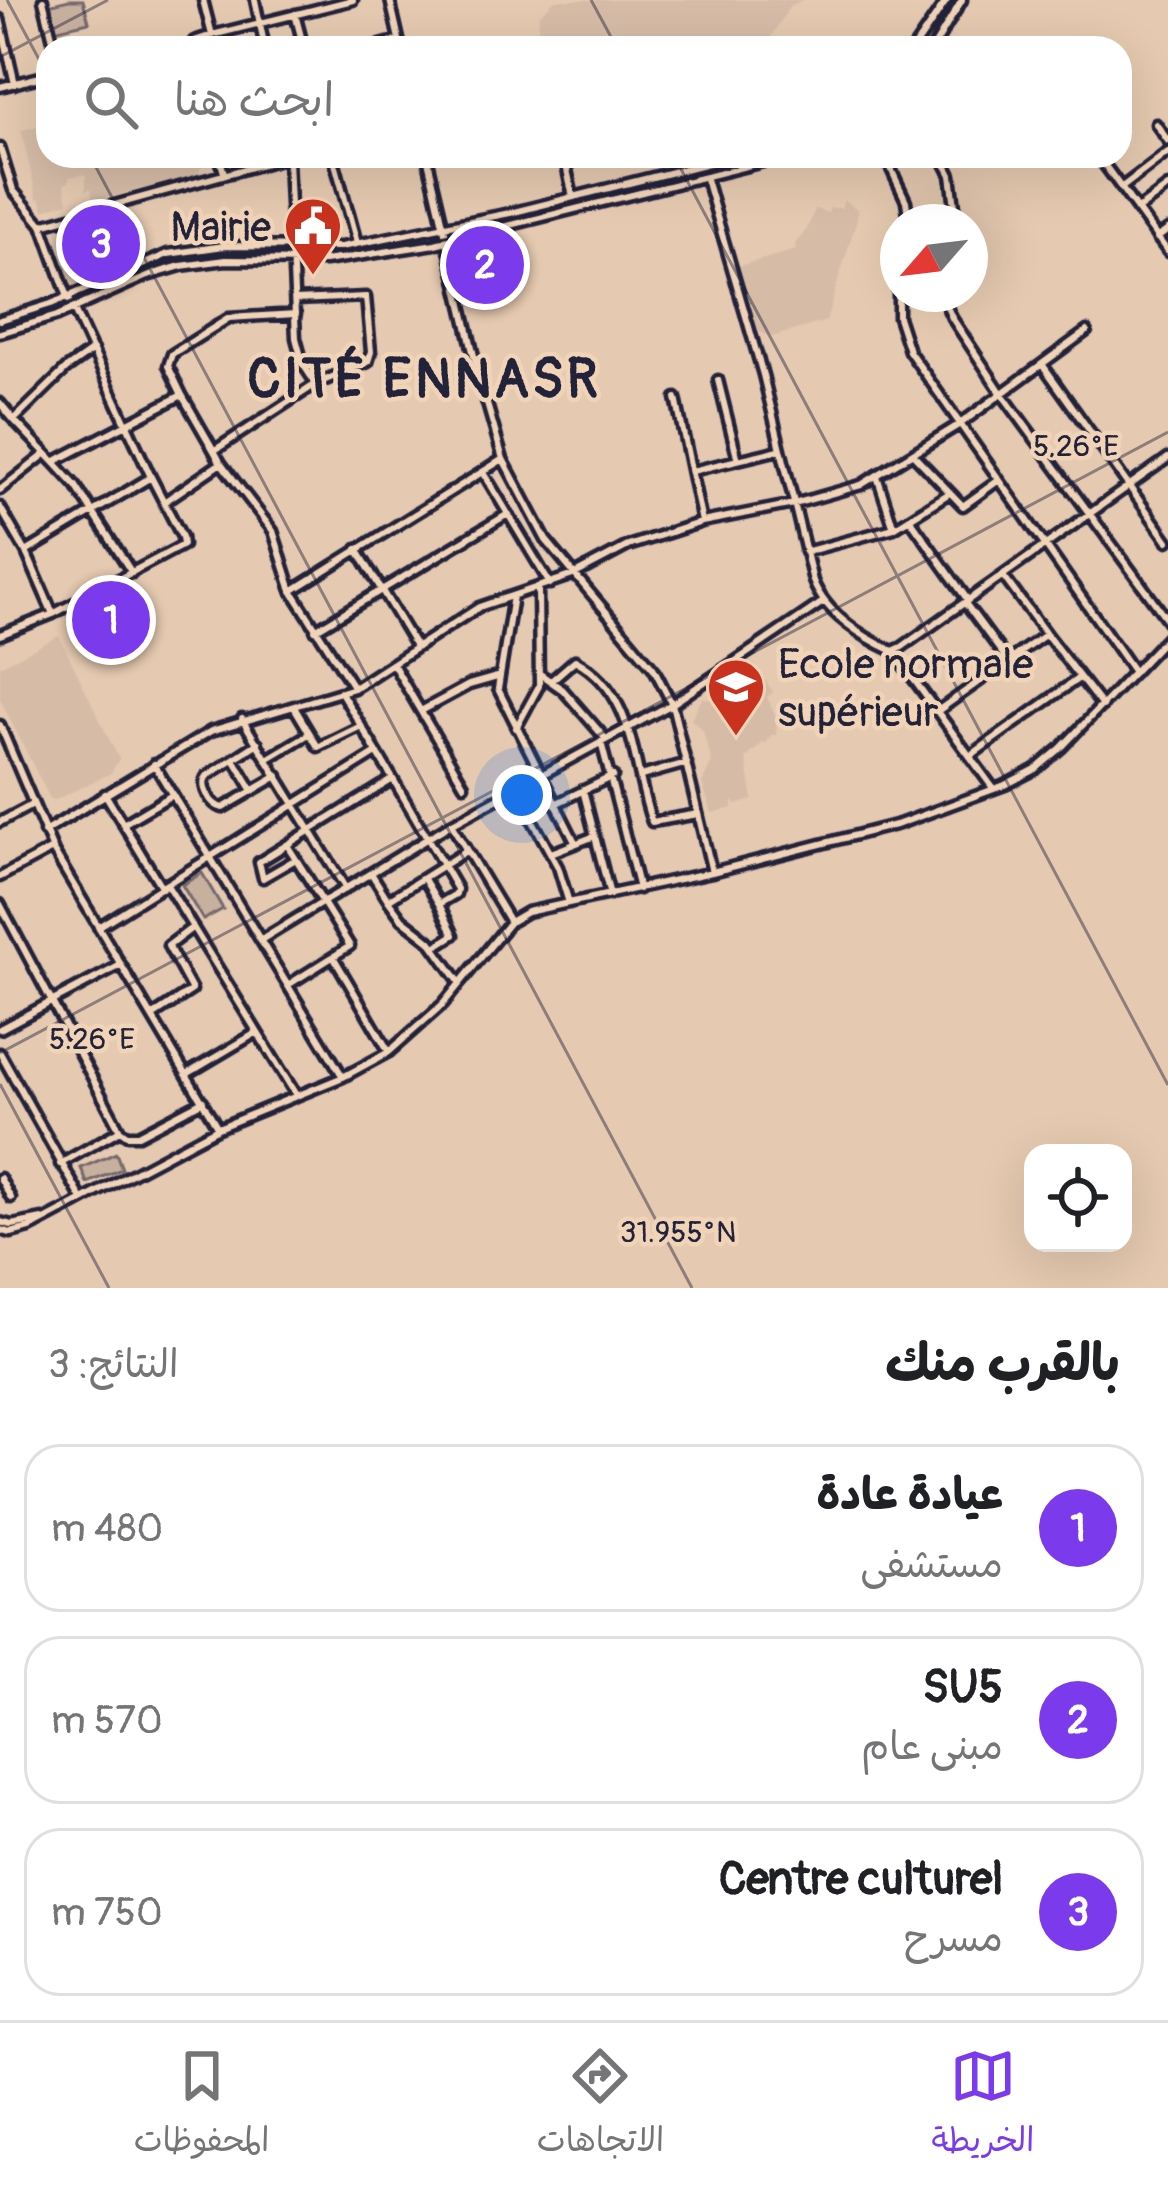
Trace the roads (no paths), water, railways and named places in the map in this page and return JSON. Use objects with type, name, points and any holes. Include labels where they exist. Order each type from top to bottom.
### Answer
[{"type":"street","points":[[44,0],[52,36]]},
{"type":"street","points":[[203,0],[212,35]]},
{"type":"street","points":[[255,0],[263,36]]},
{"type":"street","points":[[209,36],[353,0]]},
{"type":"street","points":[[390,0],[398,36]]},
{"type":"street","points":[[922,36],[947,0]]},
{"type":"street","points":[[940,36],[962,0]]},
{"type":"street","points":[[296,14],[301,36]]},
{"type":"street","points":[[0,19],[15,84]]},
{"type":"street","points":[[0,88],[36,78]]},
{"type":"street","points":[[1156,124],[1168,141]]},
{"type":"street","points":[[0,148],[9,183],[41,225],[68,297],[184,543],[52,614],[0,635]]},
{"type":"street","points":[[1121,188],[1168,152]]},
{"type":"street","points":[[223,168],[224,173]]},
{"type":"street","points":[[41,225],[243,168]]},
{"type":"street","points":[[289,168],[300,357],[316,383]]},
{"type":"street","points":[[336,168],[357,243]]},
{"type":"street","points":[[430,168],[503,459],[535,524],[646,657],[671,704],[712,872]]},
{"type":"street","points":[[567,168],[574,196]]},
{"type":"street","points":[[0,320],[168,254],[224,246],[357,243],[687,168]]},
{"type":"street","points":[[0,333],[182,266],[226,260],[365,257],[743,168]]},
{"type":"street","points":[[891,168],[906,204]]},
{"type":"street","points":[[947,168],[955,204]]},
{"type":"street","points":[[1107,168],[1168,253]]},
{"type":"street","points":[[706,178],[763,375],[804,552],[823,602],[866,637],[893,650],[994,790]]},
{"type":"street","points":[[1137,210],[1168,187]]},
{"type":"street","points":[[1157,238],[1168,230]]},
{"type":"street","points":[[214,451],[316,383],[368,362],[368,301],[362,296],[295,300]]},
{"type":"street","points":[[898,312],[905,342],[1134,672]]},
{"type":"street","points":[[949,312],[1001,394],[1168,621]]},
{"type":"street","points":[[296,314],[229,318],[172,354],[168,366],[220,463],[273,531],[292,591],[354,688]]},
{"type":"street","points":[[44,832],[201,736],[242,719],[354,688],[479,607],[538,589],[628,546],[702,522],[850,490],[960,424],[1087,331]]},
{"type":"street","points":[[14,420],[66,369],[93,350]]},
{"type":"street","points":[[1042,364],[1168,541]]},
{"type":"street","points":[[718,380],[738,460]]},
{"type":"street","points":[[54,462],[182,394]]},
{"type":"street","points":[[676,398],[702,522]]},
{"type":"street","points":[[0,403],[54,462],[132,573]]},
{"type":"street","points":[[692,471],[779,450]]},
{"type":"street","points":[[0,490],[45,454]]},
{"type":"street","points":[[914,454],[963,506],[999,480]]},
{"type":"street","points":[[893,650],[1168,458]]},
{"type":"street","points":[[292,591],[503,459]]},
{"type":"street","points":[[164,502],[220,463]]},
{"type":"street","points":[[483,472],[550,584]]},
{"type":"street","points":[[878,476],[894,528]]},
{"type":"street","points":[[26,552],[151,477]]},
{"type":"street","points":[[804,552],[894,528],[948,494]]},
{"type":"street","points":[[0,507],[13,525],[52,614]]},
{"type":"street","points":[[315,630],[508,514]]},
{"type":"street","points":[[910,520],[1008,661]]},
{"type":"street","points":[[0,531],[13,525]]},
{"type":"street","points":[[357,549],[416,647]]},
{"type":"street","points":[[1003,576],[1102,706]]},
{"type":"street","points":[[516,728],[534,700],[540,674],[538,589]]},
{"type":"street","points":[[513,595],[497,676],[500,697],[575,842]]},
{"type":"street","points":[[261,940],[451,824],[671,704],[823,602]]},
{"type":"street","points":[[939,710],[1046,634]]},
{"type":"street","points":[[0,1226],[45,1218],[218,1128],[343,1077],[389,1052],[428,1020],[510,922],[527,913],[899,824],[994,790],[1036,769],[1168,635]]},
{"type":"street","points":[[551,681],[567,663],[577,660],[613,694],[629,724],[652,822],[699,814]]},
{"type":"street","points":[[392,664],[464,785]]},
{"type":"street","points":[[540,674],[603,739],[639,889]]},
{"type":"street","points":[[421,712],[469,685],[497,676]]},
{"type":"street","points":[[970,756],[1078,678]]},
{"type":"street","points":[[342,694],[457,892],[440,904]]},
{"type":"street","points":[[294,706],[315,745],[322,747],[361,726]]},
{"type":"street","points":[[242,719],[346,889]]},
{"type":"street","points":[[0,725],[52,849],[218,1128]]},
{"type":"street","points":[[267,759],[309,734]]},
{"type":"street","points":[[258,743],[205,778],[205,789],[221,808],[278,776]]},
{"type":"street","points":[[98,927],[377,753]]},
{"type":"street","points":[[234,759],[253,791]]},
{"type":"street","points":[[154,764],[343,1077]]},
{"type":"street","points":[[641,776],[687,764]]},
{"type":"street","points":[[555,804],[613,776]]},
{"type":"street","points":[[296,859],[266,878],[258,863],[393,779]]},
{"type":"street","points":[[515,788],[551,853],[569,903]]},
{"type":"street","points":[[583,790],[610,895]]},
{"type":"street","points":[[105,794],[296,1095]]},
{"type":"street","points":[[123,824],[172,795]]},
{"type":"street","points":[[0,822],[32,805]]},
{"type":"street","points":[[451,824],[510,922]]},
{"type":"street","points":[[551,853],[595,836]]},
{"type":"street","points":[[287,845],[350,943],[349,949],[288,985]]},
{"type":"street","points":[[0,877],[52,849]]},
{"type":"street","points":[[388,901],[466,851]]},
{"type":"street","points":[[371,873],[388,901],[435,947],[460,983]]},
{"type":"street","points":[[424,879],[455,932],[435,947]]},
{"type":"street","points":[[1,910],[120,1130],[127,1136],[138,1135],[203,1101]]},
{"type":"street","points":[[153,1015],[192,990],[168,944],[193,927]]},
{"type":"street","points":[[334,958],[389,1052]]},
{"type":"street","points":[[0,1029],[121,964]]},
{"type":"street","points":[[188,1074],[258,1032]]},
{"type":"street","points":[[0,1052],[80,1198]]},
{"type":"street","points":[[60,1163],[120,1130]]},
{"type":"street","points":[[0,1178],[11,1198]]},
{"type":"tram line","points":[[928,36],[953,0]]},
{"type":"tram line","points":[[0,328],[172,262],[214,255],[345,254],[446,235],[723,168]]},
{"type":"place","name":"Centre culturel","points":[[101,244]]},
{"type":"place","name":"SU5","points":[[485,265]]},
{"type":"place","name":"Mairie","points":[[313,277]]},
{"type":"place","name":"عيادة عادة","points":[[111,620]]},
{"type":"place","name":"Ecole normale supérieur","points":[[736,738]]},
{"type":"district","name":"CITÉ ENNASR","points":[[424,378]]}]
